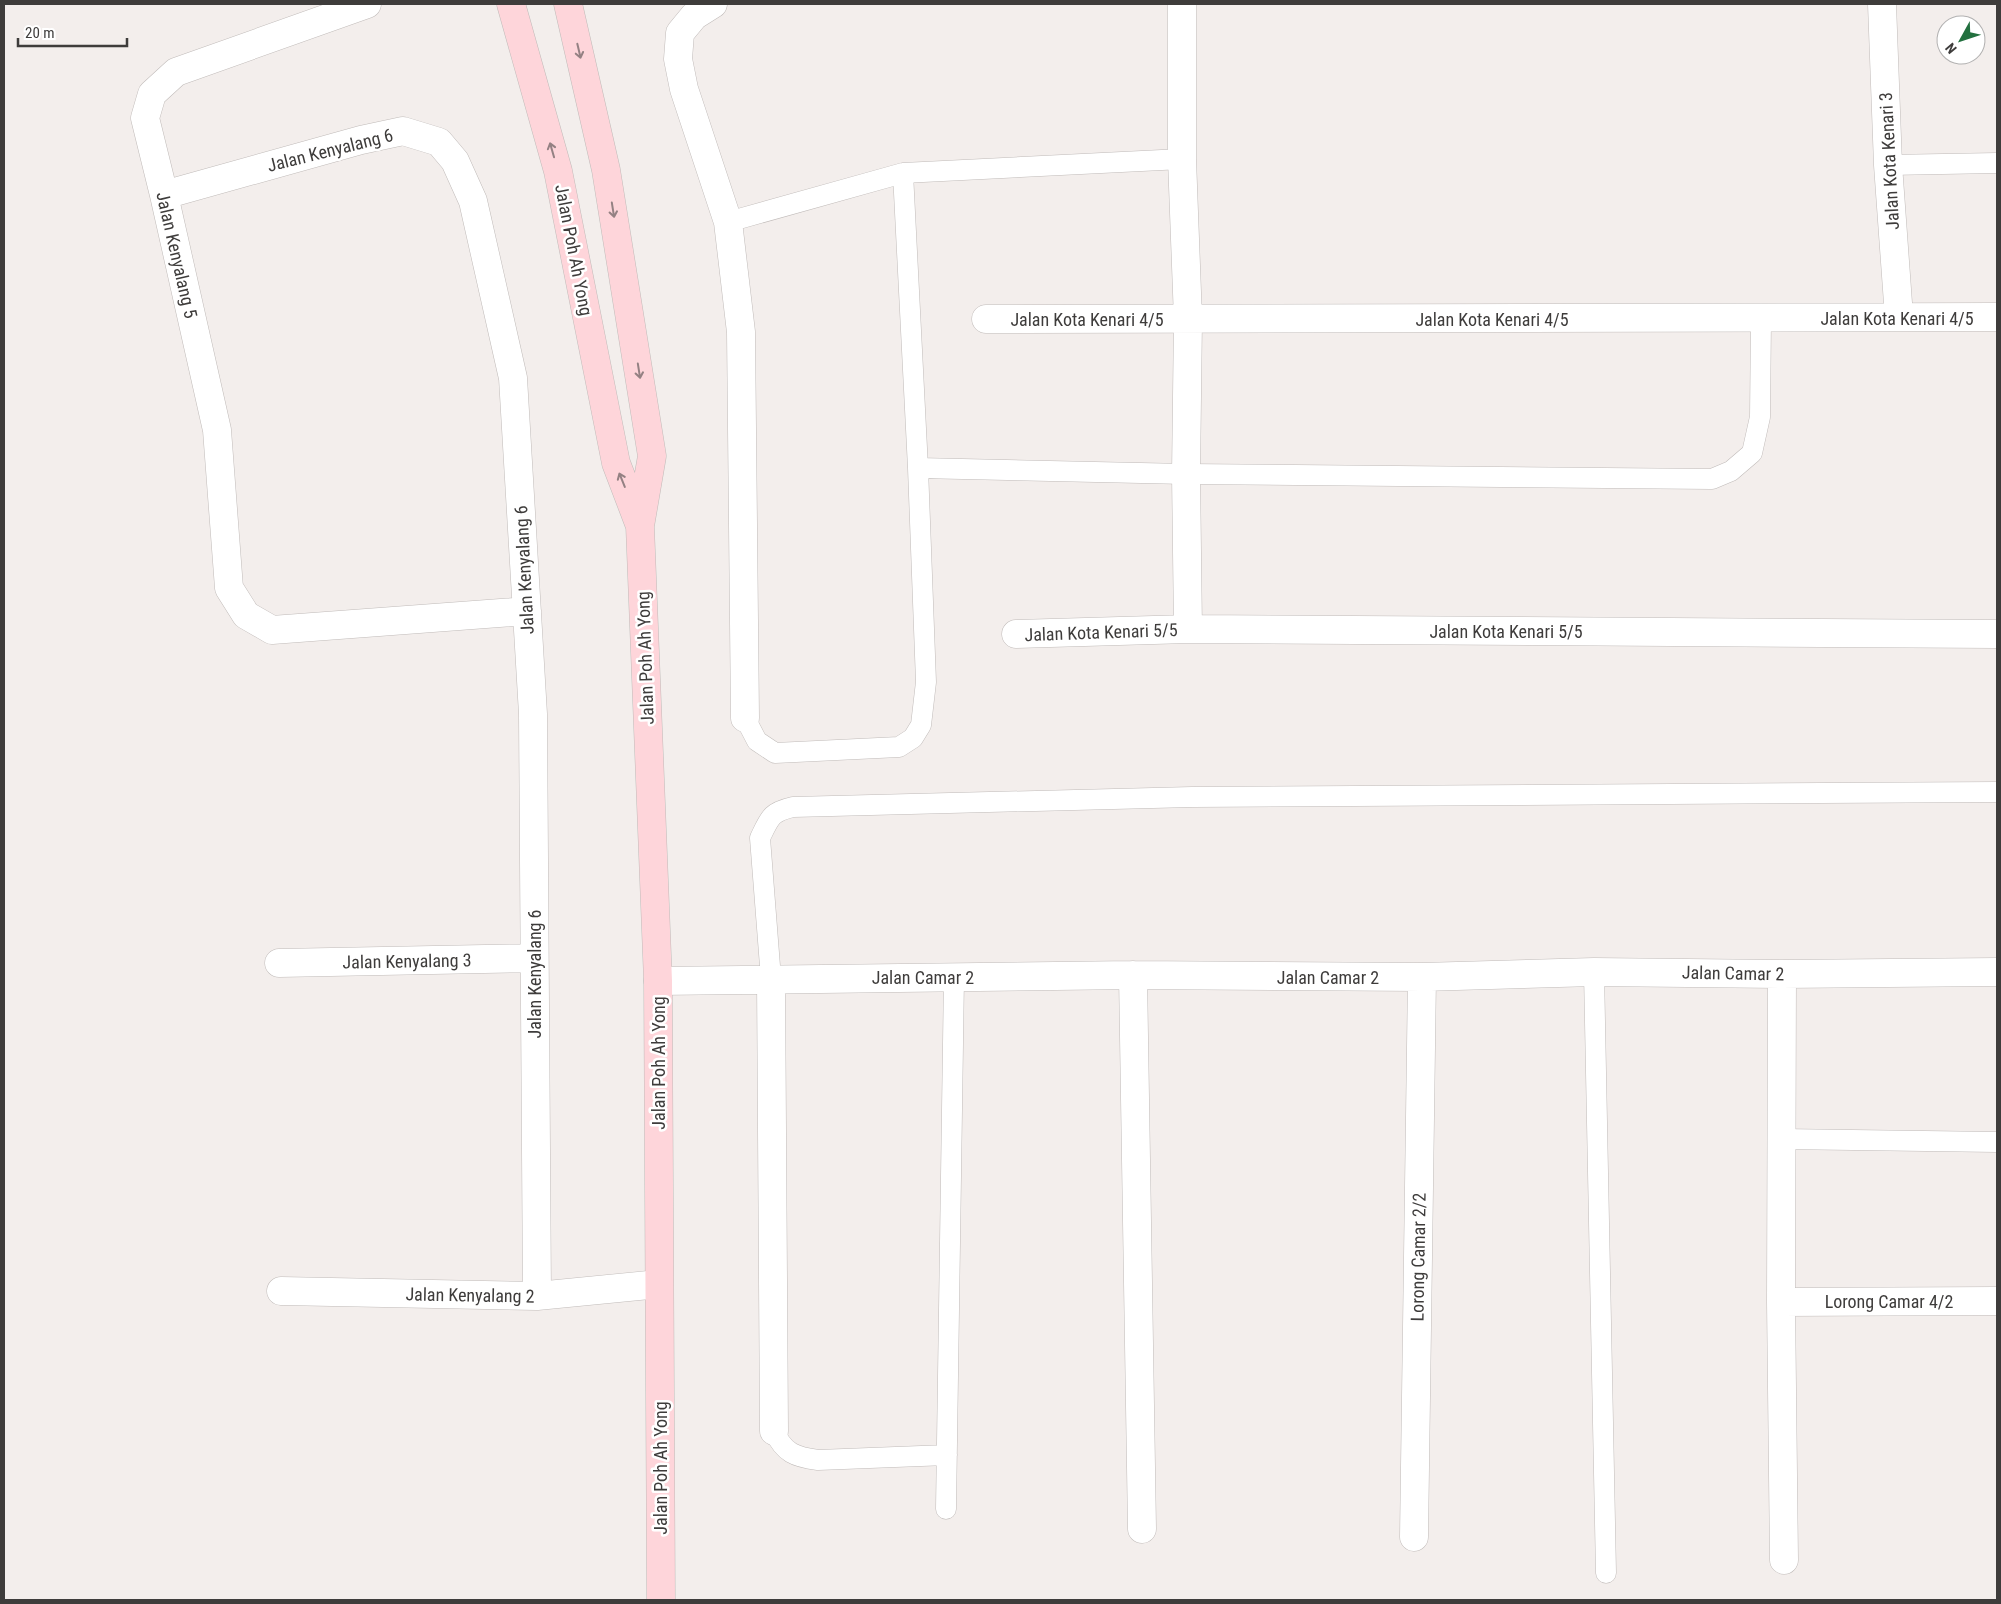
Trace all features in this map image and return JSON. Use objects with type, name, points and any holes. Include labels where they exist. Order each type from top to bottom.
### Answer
[{"type":"main road","name":"Jalan Poh Ah Yong","points":[[512,4],[558,171],[616,463],[640,526]]},
{"type":"main road","name":"Jalan Poh Ah Yong","points":[[568,4],[606,170],[652,456],[640,526],[658,981],[661,1600]]},
{"type":"street","name":"Jalan Kenyalang 5","points":[[367,4],[176,72],[152,94],[145,118],[217,430],[229,588],[246,615],[272,630],[527,611]]},
{"type":"street","points":[[713,4],[694,16],[680,33],[678,59],[684,89],[728,222],[741,332],[745,718]]},
{"type":"street","points":[[1182,4],[1182,159],[1188,319],[1186,474],[1188,629]]},
{"type":"street","name":"Jalan Kota Kenari 3","points":[[1882,4],[1888,166],[1899,317]]},
{"type":"street","name":"Jalan Kenyalang 6","points":[[164,195],[352,143],[404,131],[439,142],[455,161],[473,201],[513,378],[527,611],[533,714],[537,1296]]},
{"type":"street","name":"Jalan Kota Kenari 4/5","points":[[986,319],[1997,318]]},
{"type":"street","name":"Jalan Kota Kenari 5/5","points":[[1016,634],[1188,629],[1997,634]]},
{"type":"street","name":"Jalan Kenyalang 3","points":[[279,963],[534,958]]},
{"type":"street","name":"Jalan Camar 2","points":[[658,981],[1133,976],[1422,977],[1594,972],[1782,974],[1997,972]]},
{"type":"street","points":[[1782,974],[1780,1139],[1784,1560]]},
{"type":"street","points":[[1133,976],[1142,1529]]},
{"type":"street","name":"Lorong Camar 2/2","points":[[1414,1537],[1422,977]]},
{"type":"street","points":[[771,979],[774,1431]]},
{"type":"street","name":"Jalan Kenyalang 2","points":[[281,1291],[537,1296],[658,1284]]},
{"type":"street","name":"Lorong Camar 4/2","points":[[1781,1302],[1997,1301]]},
{"type":"lane","points":[[728,222],[903,173],[1182,159]]},
{"type":"lane","points":[[1888,166],[1997,162]]},
{"type":"lane","points":[[745,718],[757,741],[775,754],[899,747],[913,738],[921,725],[926,682],[918,468],[903,173]]},
{"type":"lane","points":[[918,468],[1186,474],[1712,479],[1731,471],[1752,453],[1760,416],[1761,319]]},
{"type":"lane","points":[[771,979],[760,838],[768,821],[777,811],[793,807],[1192,797],[1997,792]]},
{"type":"lane","points":[[1594,972],[1606,1573]]},
{"type":"lane","points":[[946,1509],[954,977]]},
{"type":"lane","points":[[1780,1139],[1997,1142]]},
{"type":"lane","points":[[774,1431],[788,1452],[800,1457],[818,1460],[947,1455]]}]
